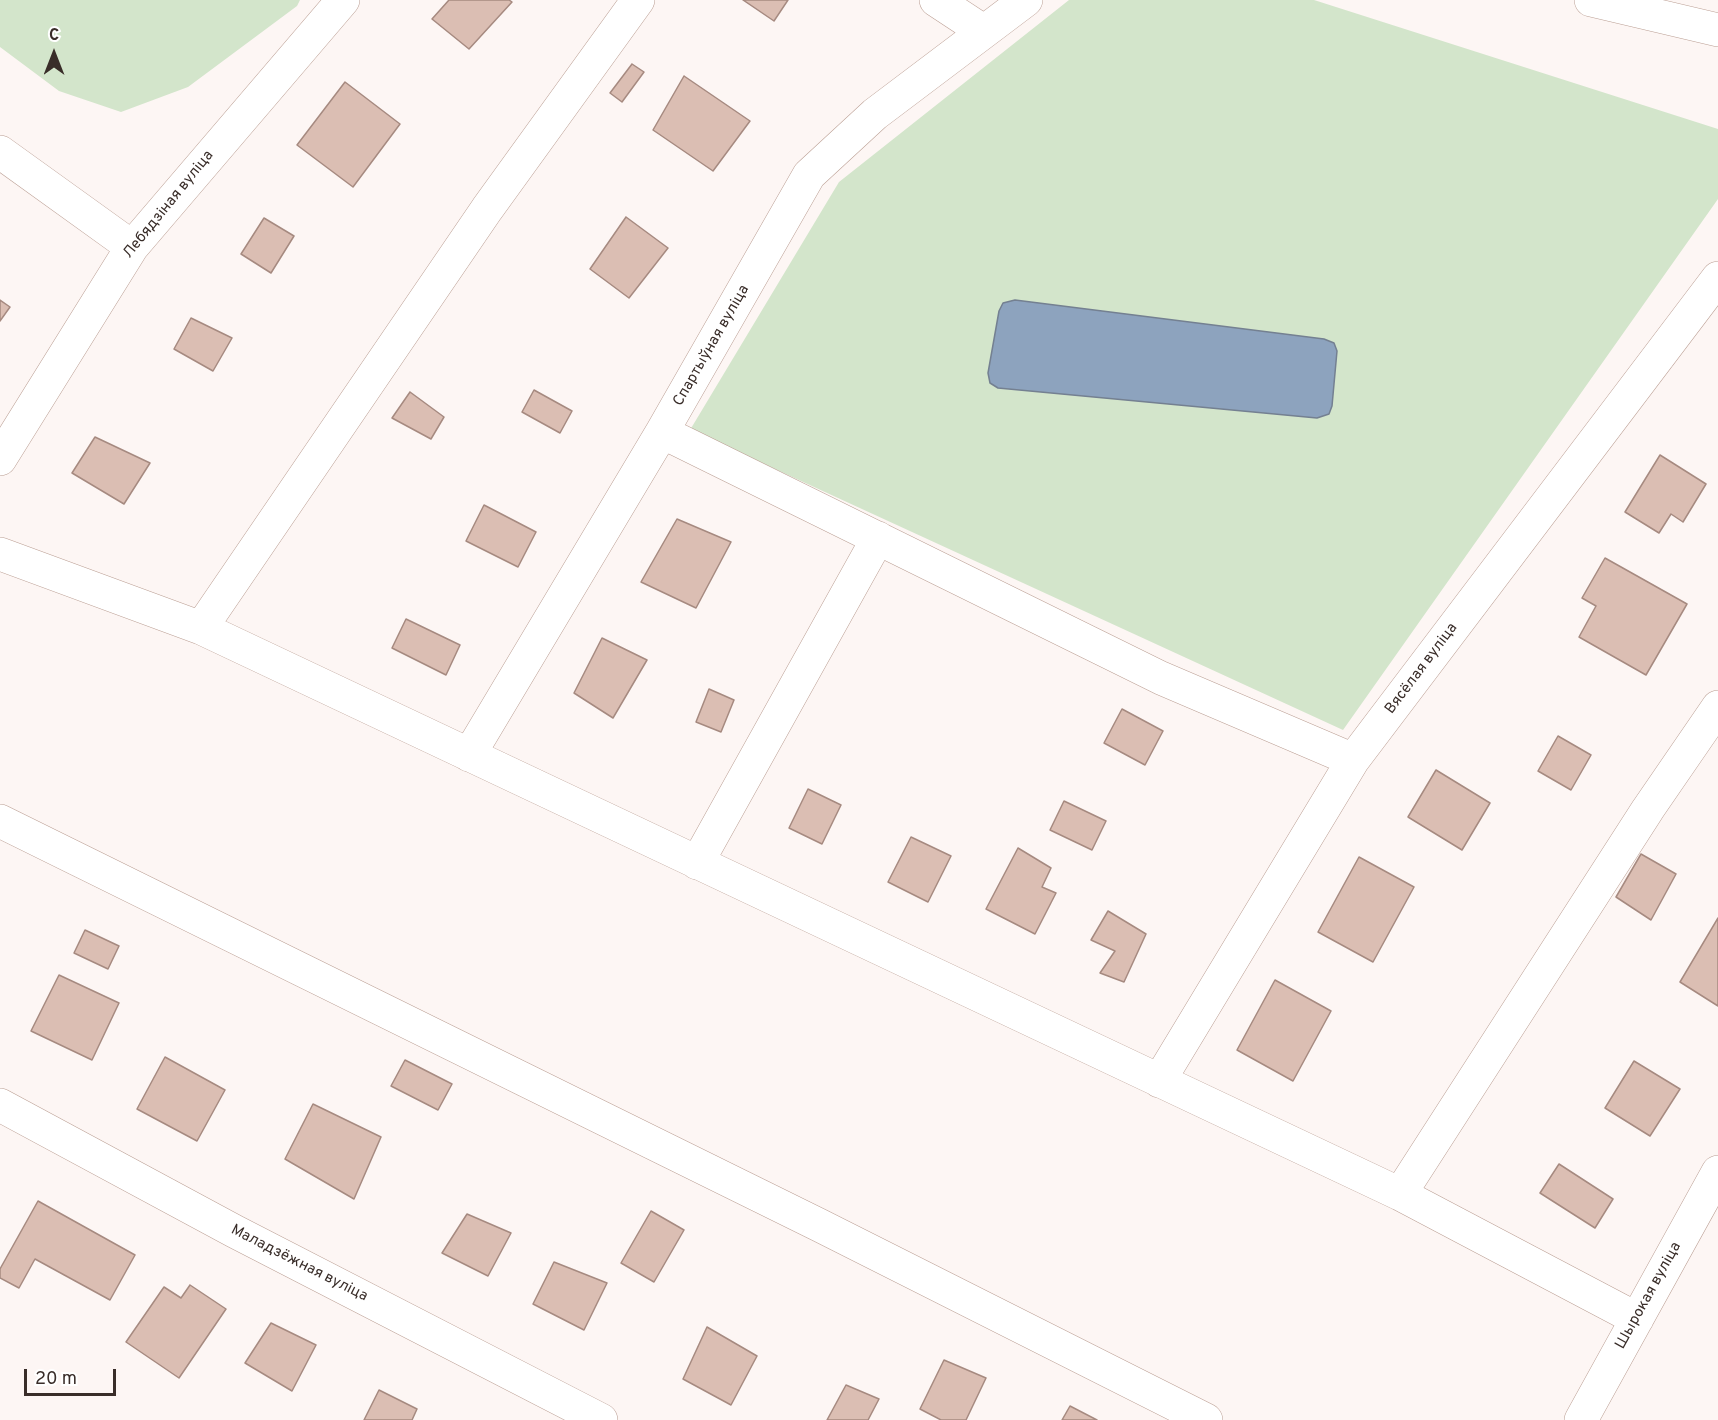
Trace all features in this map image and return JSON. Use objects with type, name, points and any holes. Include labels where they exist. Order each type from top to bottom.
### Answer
[{"type":"street","name":"Лебядзіная вуліца","points":[[0,459],[132,247],[344,0]]},
{"type":"street","points":[[201,628],[474,228],[582,74],[638,0]]},
{"type":"street","points":[[936,0],[983,31]]},
{"type":"street","name":"Спартыўная вуліца","points":[[470,755],[662,432],[809,175],[875,114],[1026,0]]},
{"type":"street","points":[[1591,0],[1718,30]]},
{"type":"street","points":[[0,152],[132,247]]},
{"type":"street","name":"Вясёлая вуліца","points":[[1159,1081],[1353,760],[1718,278]]},
{"type":"street","points":[[662,432],[1161,678],[1353,760]]},
{"type":"street","points":[[697,862],[878,538]]},
{"type":"street","points":[[0,554],[201,628],[1400,1194],[1637,1319]]},
{"type":"street","points":[[1400,1194],[1648,809],[1718,707]]},
{"type":"street","points":[[0,820],[819,1225],[1206,1420]]},
{"type":"street","name":"Маладзёжная вуліца","points":[[0,1105],[234,1231],[601,1420]]},
{"type":"street","name":"Шырокая вуліца","points":[[1581,1420],[1715,1183]]},
{"type":"green space","points":[[0,0],[300,0],[297,6],[188,87],[121,112],[59,91],[0,47]]},
{"type":"green space","points":[[1069,0],[1314,0],[1718,129],[1718,199],[1343,730],[690,430],[839,182]]},
{"type":"water","points":[[1015,300],[1324,339],[1334,343],[1337,351],[1332,406],[1329,414],[1317,418],[998,388],[990,383],[988,373],[999,311],[1003,303]]},
{"type":"building","points":[[449,0],[509,0],[512,2],[469,49],[432,19]]},
{"type":"building","points":[[743,0],[788,0],[774,21]]},
{"type":"building","points":[[632,64],[644,72],[622,102],[610,93]]},
{"type":"building","points":[[684,76],[750,121],[713,171],[653,130]]},
{"type":"building","points":[[345,82],[400,124],[353,187],[297,145]]},
{"type":"building","points":[[626,217],[668,248],[629,298],[590,269]]},
{"type":"building","points":[[264,218],[294,236],[271,273],[241,254]]},
{"type":"building","points":[[0,300],[10,307],[0,321]]},
{"type":"building","points":[[191,318],[232,338],[213,371],[174,349]]},
{"type":"building","points":[[534,390],[572,411],[560,433],[522,412]]},
{"type":"building","points":[[410,392],[444,417],[431,439],[392,418]]},
{"type":"building","points":[[95,437],[150,463],[124,504],[72,473]]},
{"type":"building","points":[[1660,455],[1706,484],[1683,522],[1671,514],[1659,533],[1625,512]]},
{"type":"building","points":[[484,505],[536,532],[518,567],[466,541]]},
{"type":"building","points":[[677,519],[731,542],[696,608],[641,582]]},
{"type":"building","points":[[1605,558],[1687,604],[1646,675],[1579,637],[1596,606],[1582,598]]},
{"type":"building","points":[[406,619],[460,645],[446,675],[392,648]]},
{"type":"building","points":[[602,638],[647,660],[613,718],[574,693]]},
{"type":"building","points":[[709,689],[734,700],[721,732],[696,722]]},
{"type":"building","points":[[1122,709],[1163,731],[1145,765],[1104,743]]},
{"type":"building","points":[[1558,736],[1591,755],[1571,790],[1538,771]]},
{"type":"building","points":[[1436,770],[1490,803],[1462,850],[1408,817]]},
{"type":"building","points":[[808,789],[841,805],[822,844],[789,828]]},
{"type":"building","points":[[1064,801],[1106,821],[1092,850],[1050,830]]},
{"type":"building","points":[[911,837],[951,856],[928,902],[888,882]]},
{"type":"building","points":[[1018,848],[1051,868],[1042,887],[1056,893],[1035,934],[986,909]]},
{"type":"building","points":[[1641,854],[1676,874],[1651,920],[1616,897]]},
{"type":"building","points":[[1359,857],[1414,887],[1373,962],[1318,932]]},
{"type":"building","points":[[1108,911],[1146,934],[1124,982],[1100,973],[1115,951],[1091,940]]},
{"type":"building","points":[[1718,918],[1718,1006],[1680,982]]},
{"type":"building","points":[[85,930],[119,946],[108,969],[74,953]]},
{"type":"building","points":[[59,975],[119,1003],[92,1060],[31,1031]]},
{"type":"building","points":[[1275,980],[1331,1011],[1293,1081],[1237,1050]]},
{"type":"building","points":[[165,1057],[225,1090],[197,1141],[137,1109]]},
{"type":"building","points":[[405,1060],[452,1084],[438,1110],[391,1086]]},
{"type":"building","points":[[1634,1061],[1680,1089],[1650,1136],[1605,1108]]},
{"type":"building","points":[[313,1104],[381,1137],[354,1199],[285,1159]]},
{"type":"building","points":[[1559,1164],[1613,1199],[1595,1228],[1540,1193]]},
{"type":"building","points":[[38,1201],[135,1255],[110,1300],[35,1259],[19,1288],[0,1278],[0,1269]]},
{"type":"building","points":[[651,1211],[684,1230],[654,1282],[621,1263]]},
{"type":"building","points":[[467,1214],[511,1233],[488,1276],[442,1253]]},
{"type":"building","points":[[554,1262],[607,1283],[584,1330],[533,1304]]},
{"type":"building","points":[[190,1285],[226,1309],[179,1378],[126,1342],[164,1287],[181,1298]]},
{"type":"building","points":[[271,1323],[316,1345],[292,1391],[245,1363]]},
{"type":"building","points":[[707,1327],[757,1356],[731,1405],[683,1379]]},
{"type":"building","points":[[944,1360],[986,1378],[966,1420],[941,1420],[920,1409]]},
{"type":"building","points":[[846,1385],[879,1399],[868,1420],[827,1420]]},
{"type":"building","points":[[379,1390],[417,1409],[412,1420],[364,1420]]},
{"type":"building","points":[[1070,1406],[1097,1420],[1062,1420]]}]
